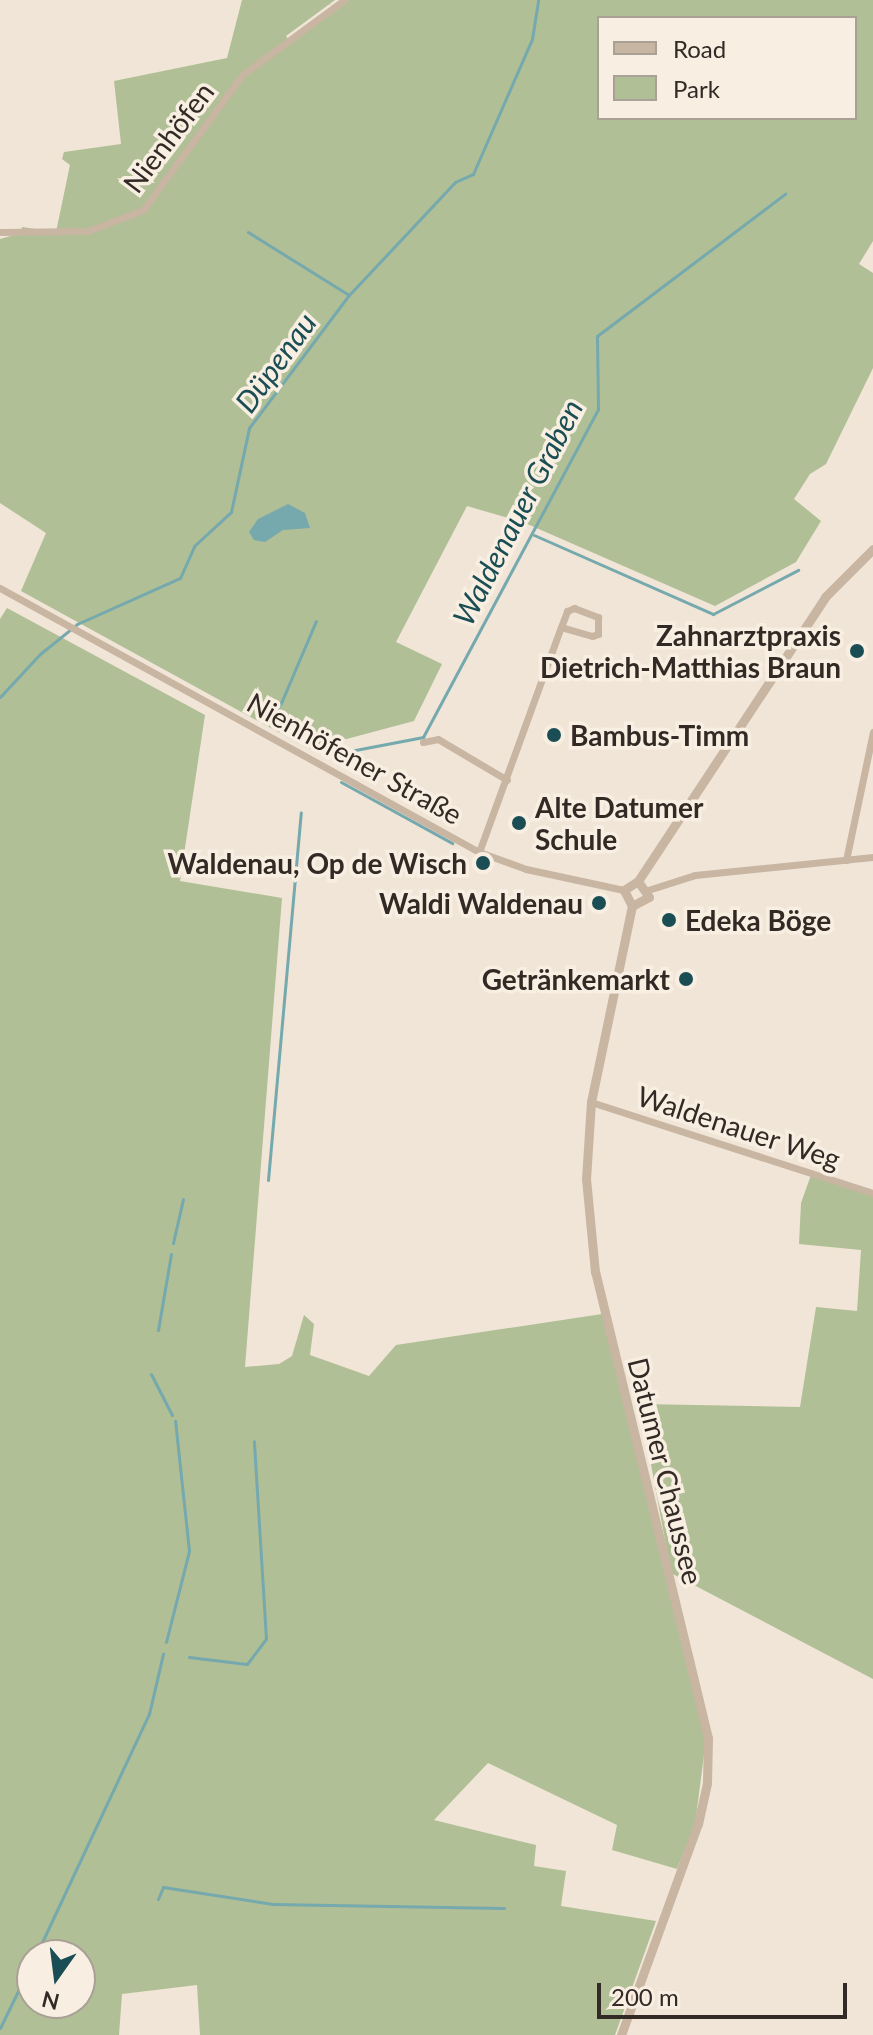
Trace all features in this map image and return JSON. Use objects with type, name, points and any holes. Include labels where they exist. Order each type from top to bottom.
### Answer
[{"type":"street","name":"Nienhöfen","points":[[0,232],[88,231],[143,210],[242,75],[344,0]]},
{"type":"street","points":[[648,890],[645,903],[632,906],[624,890],[638,881],[825,597],[873,549]]},
{"type":"street","name":"Nienhöfener Straße","points":[[0,588],[479,852],[526,869],[624,890]]},
{"type":"street","points":[[479,852],[507,780],[561,627],[567,611],[574,608],[602,623],[592,636],[561,627]]},
{"type":"street","points":[[846,860],[873,732]]},
{"type":"street","points":[[423,742],[438,739],[507,780]]},
{"type":"street","points":[[648,890],[705,873],[873,857]]},
{"type":"street","points":[[638,881],[648,890]]},
{"type":"street","name":"Datumer Chaussee","points":[[621,2035],[698,1824],[707,1783],[708,1738],[595,1272],[585,1163],[591,1102],[632,906]]},
{"type":"street","name":"Waldenauer Weg","points":[[591,1102],[873,1193]]},
{"type":"green space","points":[[242,0],[335,0],[286,36],[291,43],[349,0],[873,0],[873,241],[859,264],[873,273],[873,368],[826,464],[810,474],[794,499],[821,521],[796,562],[715,606],[525,523],[467,506],[396,642],[442,664],[414,721],[309,749],[21,591],[46,533],[0,503],[0,239],[21,233],[22,227],[56,232],[70,165],[62,159],[64,152],[121,144],[114,81],[227,58]]},
{"type":"green space","points":[[7,608],[205,715],[180,881],[282,898],[245,1367],[279,1364],[292,1356],[304,1315],[314,1324],[310,1355],[369,1376],[396,1345],[602,1314],[706,1739],[695,1825],[677,1869],[612,1850],[617,1825],[488,1763],[434,1820],[536,1845],[534,1866],[566,1871],[561,1906],[656,1921],[615,2035],[200,2035],[197,1985],[122,1994],[119,2035],[0,2035],[0,619]]},
{"type":"green space","points":[[811,1175],[873,1196],[873,1679],[671,1573],[640,1404],[800,1407],[816,1307],[857,1311],[861,1250],[799,1244],[801,1203]]},
{"type":"water","points":[[288,504],[305,513],[310,528],[283,530],[265,542],[254,540],[249,532],[258,519]]},
{"type":"waterway","name":"Düpenau","points":[[0,697],[40,654],[77,624],[180,578],[194,546],[231,512],[249,428],[349,295],[455,182],[473,174],[532,39],[538,0]]},
{"type":"waterway","name":"Waldenauer Graben","points":[[329,755],[423,737],[598,409],[597,336],[785,194]]},
{"type":"waterway","points":[[248,232],[349,295]]},
{"type":"waterway","points":[[534,535],[713,614],[798,570]]},
{"type":"waterway","points":[[268,721],[281,703],[316,621]]},
{"type":"waterway","points":[[341,782],[452,843]]},
{"type":"waterway","name":"Waldenauer Graben","points":[[268,1180],[301,812]]},
{"type":"waterway","points":[[173,1243],[183,1199]]},
{"type":"waterway","points":[[158,1330],[171,1254]]},
{"type":"waterway","points":[[151,1374],[172,1415]]},
{"type":"waterway","points":[[166,1642],[189,1551],[175,1421]]},
{"type":"waterway","points":[[189,1657],[247,1664],[266,1639],[254,1441]]},
{"type":"waterway","points":[[44,1939],[149,1714],[163,1654]]},
{"type":"waterway","points":[[158,1899],[163,1887],[273,1904],[504,1908]]},
{"type":"waterway","points":[[0,2028],[16,1995]]},
{"type":"place","name":"Zahnarztpraxis Dietrich-Matthias Braun","points":[[857,651]]},
{"type":"place","name":"Bambus-Timm","points":[[554,735]]},
{"type":"place","name":"Alte Datumer Schule","points":[[519,823]]},
{"type":"place","name":"Waldenau, Op de Wisch","points":[[483,863]]},
{"type":"place","name":"Waldi Waldenau","points":[[599,903]]},
{"type":"place","name":"Edeka Böge","points":[[669,920]]},
{"type":"place","name":"Getränkemarkt","points":[[686,979]]}]
